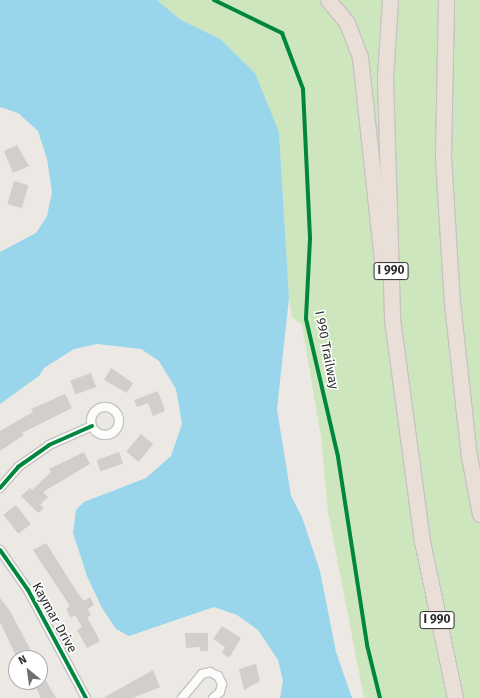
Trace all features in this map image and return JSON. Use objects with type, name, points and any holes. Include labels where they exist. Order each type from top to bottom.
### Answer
[{"type":"highway","points":[[328,0],[347,23],[360,57],[369,122],[379,245],[392,319]]},
{"type":"highway","name":"I 990","points":[[390,0],[385,78],[392,319],[422,541],[455,698]]},
{"type":"highway","points":[[446,0],[443,157],[452,303],[469,456],[480,514]]},
{"type":"street","points":[[0,488],[18,468],[49,445],[92,426]]},
{"type":"street","name":"Kaymar Drive","points":[[0,550],[28,590],[86,698]]},
{"type":"street","points":[[182,698],[196,679],[210,672],[218,676],[222,684],[220,692],[213,698]]},
{"type":"green space","points":[[157,0],[480,0],[480,698],[364,698],[328,512],[321,437],[302,325],[292,317],[289,298],[279,132],[220,39],[181,20]]},
{"type":"water","points":[[0,0],[157,0],[181,20],[220,39],[255,73],[279,132],[289,298],[277,409],[291,496],[302,517],[320,571],[336,652],[352,698],[280,698],[283,681],[278,660],[258,630],[237,615],[214,607],[129,636],[116,629],[102,608],[87,576],[73,533],[76,510],[84,502],[146,478],[171,456],[182,424],[176,389],[159,361],[141,349],[97,344],[74,349],[44,368],[39,376],[0,404],[0,252],[36,233],[47,216],[52,192],[47,159],[38,131],[18,113],[0,107]]},
{"type":"building","points":[[17,145],[29,166],[13,173],[4,151]]},
{"type":"building","points":[[14,181],[28,185],[22,208],[7,204]]},
{"type":"building","points":[[111,368],[133,383],[127,393],[104,380]]},
{"type":"building","points":[[91,373],[96,387],[75,395],[70,381]]},
{"type":"building","points":[[158,391],[165,411],[153,416],[148,403],[137,407],[134,400]]},
{"type":"building","points":[[65,394],[72,408],[22,433],[24,435],[0,451],[0,431],[33,412],[31,409]]},
{"type":"building","points":[[141,434],[153,444],[138,462],[126,452]]},
{"type":"building","points":[[84,452],[90,464],[43,492],[48,497],[40,505],[44,508],[38,513],[21,496],[30,488],[32,490],[51,472],[49,469]]},
{"type":"building","points":[[119,452],[123,463],[101,471],[96,460]]},
{"type":"building","points":[[16,505],[31,524],[18,534],[3,515]]},
{"type":"building","points":[[46,543],[77,592],[84,601],[90,597],[94,605],[88,609],[91,615],[87,617],[100,641],[87,648],[77,630],[82,627],[75,615],[71,618],[66,609],[70,606],[33,550]]},
{"type":"building","points":[[0,598],[10,611],[31,650],[13,650],[0,622]]},
{"type":"building","points":[[222,626],[241,638],[229,658],[222,653],[225,647],[213,639]]},
{"type":"building","points":[[185,633],[208,633],[208,651],[200,651],[200,647],[186,648]]},
{"type":"building","points":[[256,664],[260,681],[244,690],[239,669]]},
{"type":"building","points":[[153,670],[160,687],[133,698],[103,698]]},
{"type":"building","points":[[48,684],[56,698],[41,698],[37,690],[48,690]]},
{"type":"cycle path","name":"I 990 Trailway","points":[[214,0],[282,33],[303,89],[310,239],[306,319],[338,457],[367,645],[380,698]]},
{"type":"cycle path","points":[[0,488],[18,467],[49,445],[92,426]]},
{"type":"cycle path","points":[[0,550],[28,590],[86,698]]}]
